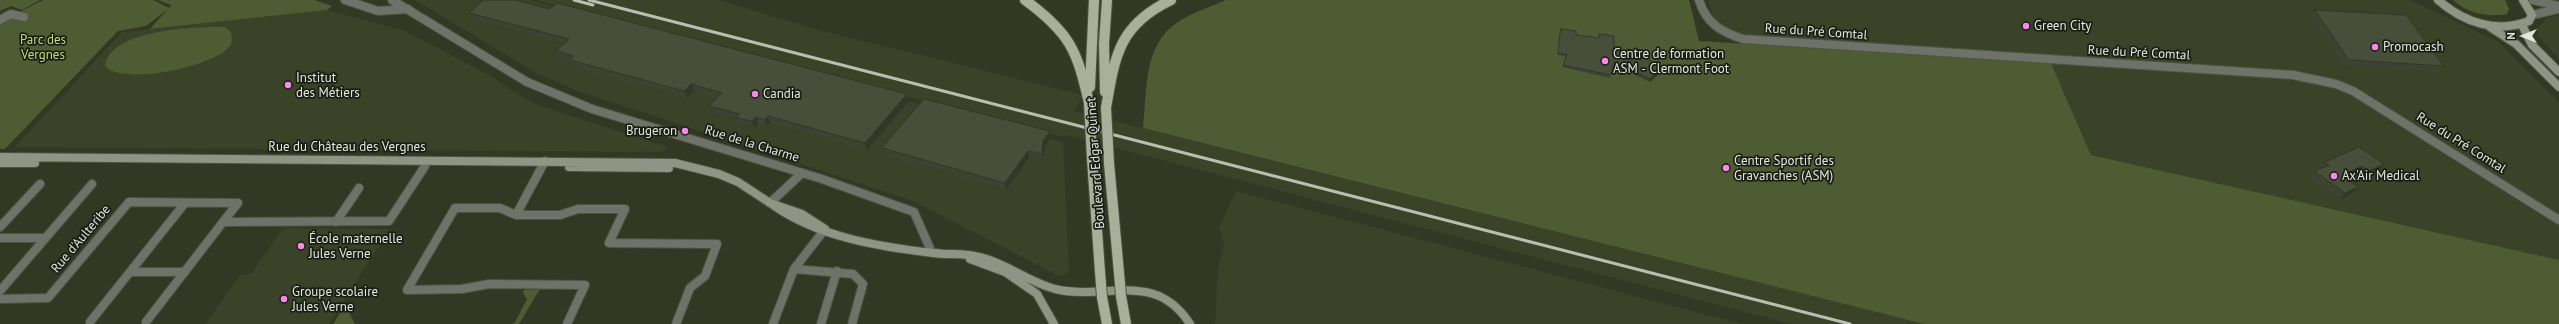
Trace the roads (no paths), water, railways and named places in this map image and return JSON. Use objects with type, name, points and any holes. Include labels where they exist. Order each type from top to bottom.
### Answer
[{"type":"main road","points":[[1025,0],[1063,30],[1069,37],[1081,67],[1089,103]]},
{"type":"main road","points":[[1089,103],[1094,0]]},
{"type":"main road","name":"Boulevard Edgar Quinet","points":[[1107,0],[1104,44],[1109,163],[1118,273],[1126,324]]},
{"type":"main road","points":[[1106,108],[1115,59],[1123,38],[1137,21],[1153,9],[1171,0]]},
{"type":"main road","points":[[2431,0],[2486,24],[2500,27],[2522,25],[2529,21],[2532,15],[2524,0]]},
{"type":"main road","points":[[2438,0],[2451,10]]},
{"type":"main road","points":[[2486,24],[2516,44],[2559,87]]},
{"type":"main road","points":[[2522,25],[2524,35],[2559,72]]},
{"type":"main road","name":"Boulevard Edgar Quinet","points":[[1089,103],[1102,297],[1107,324]]},
{"type":"main road","name":"Rue du Château des Vergnes","points":[[0,157],[694,167],[738,182],[770,203]]},
{"type":"main road","name":"Rue du Château des Vergnes","points":[[0,163],[426,166],[543,164]]},
{"type":"main road","points":[[770,203],[794,220],[883,245],[932,253],[983,257],[1007,267],[1041,285],[1057,289],[1136,290],[1156,294],[1178,306],[1190,324]]},
{"type":"main road","points":[[963,256],[1005,272],[1037,294],[1054,324]]},
{"type":"street","points":[[344,0],[378,11],[408,10]]},
{"type":"street","name":"Rue de la Charme","points":[[392,0],[527,82],[592,110],[802,173],[914,212],[932,253]]},
{"type":"street","name":"Rue du Pré Comtal","points":[[1699,0],[1704,15],[1716,29],[1743,39],[2293,75],[2316,78],[2336,84],[2371,102],[2559,220]]},
{"type":"street","points":[[2533,0],[2559,7]]},
{"type":"street","points":[[2532,15],[2559,7]]},
{"type":"street","points":[[0,20],[11,14],[24,17]]},
{"type":"street","points":[[516,214],[543,164]]},
{"type":"street","points":[[223,222],[389,221],[426,166]]},
{"type":"street","points":[[770,203],[802,173]]},
{"type":"street","points":[[0,227],[40,184]]},
{"type":"street","name":"Rue d'Aulteribe","points":[[0,291],[92,184]]},
{"type":"street","points":[[336,222],[359,188]]},
{"type":"street","name":"Rue d'Aulteribe","points":[[0,298],[48,298],[129,202],[238,203],[146,322]]},
{"type":"street","points":[[90,322],[185,203]]},
{"type":"street","points":[[567,324],[585,285],[490,284],[462,289],[407,290],[455,208],[500,208],[516,214],[560,214],[578,209],[625,209],[609,243],[717,244],[705,276],[690,288],[676,324]]},
{"type":"street","points":[[773,324],[794,269],[825,229]]},
{"type":"street","points":[[0,238],[45,238]]},
{"type":"street","points":[[794,269],[853,274],[864,284],[852,324]]},
{"type":"street","points":[[130,272],[185,272]]},
{"type":"street","points":[[822,324],[837,272]]},
{"type":"railway","points":[[574,0],[593,5]]},
{"type":"railway","points":[[589,0],[1850,324]]},
{"type":"place","name":"Green City","points":[[2026,26]]},
{"type":"place","name":"Promocash","points":[[2375,47]]},
{"type":"place","name":"Centre de formation ASM - Clermont Foot","points":[[1605,61]]},
{"type":"place","name":"Institut des Métiers","points":[[288,85]]},
{"type":"place","name":"Candia","points":[[755,94]]},
{"type":"place","name":"Brugeron","points":[[685,131]]},
{"type":"place","name":"Centre Sportif des Gravanches (ASM)","points":[[1726,168]]},
{"type":"place","name":"Ax'Air Medical","points":[[2334,176]]},
{"type":"place","name":"École maternelle Jules Verne","points":[[301,246]]},
{"type":"place","name":"Groupe scolaire Jules Verne","points":[[284,299]]},
{"type":"park label","name":"Parc des Vergnes","points":[[43,48]]}]
